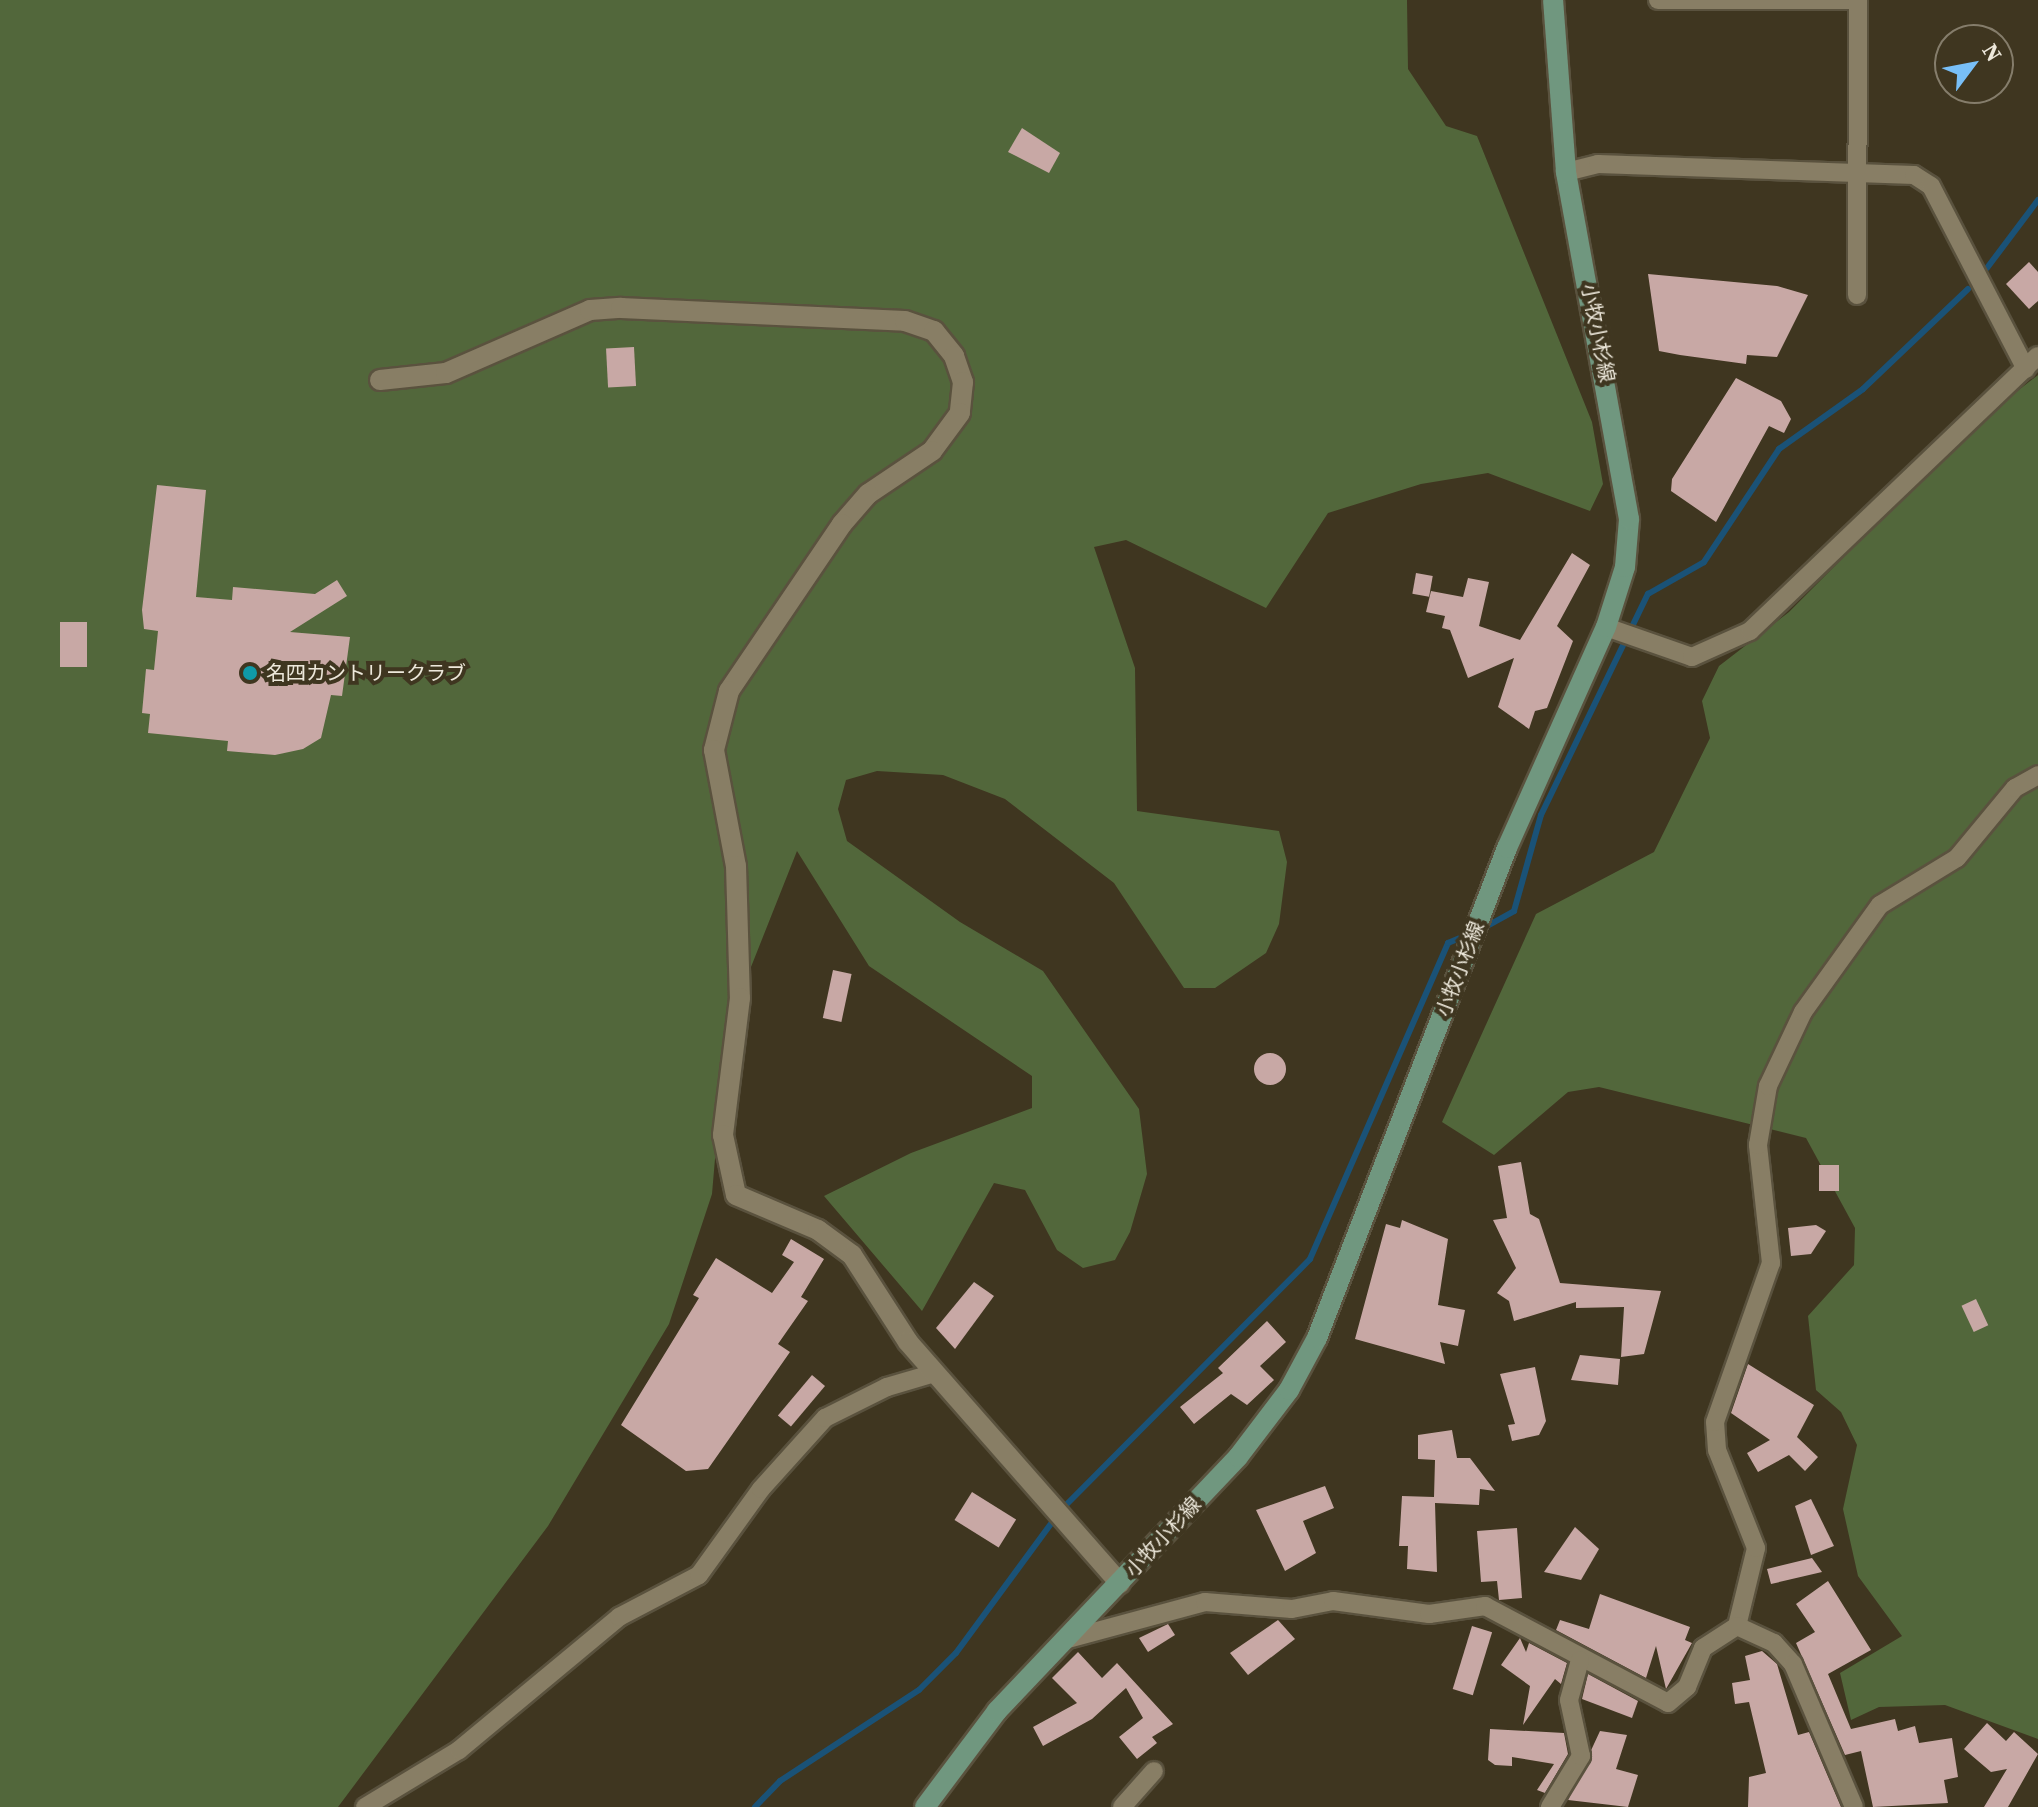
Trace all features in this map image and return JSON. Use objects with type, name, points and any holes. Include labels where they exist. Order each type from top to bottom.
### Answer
[{"type":"main road","name":"小牧小杉線","points":[[925,1807],[997,1711],[1238,1457],[1303,1364],[1481,916],[1609,629],[1625,567],[1629,519],[1566,172],[1553,0]]},
{"type":"street","points":[[1658,0],[1850,0]]},
{"type":"street","points":[[1857,295],[1858,0]]},
{"type":"street","points":[[1566,172],[1598,164],[1856,168],[1914,175],[1931,186],[2032,362],[1750,631],[1692,657],[1639,643],[1609,629]]},
{"type":"street","points":[[380,380],[446,373],[590,310],[621,308],[905,321],[934,331],[954,356],[963,382],[960,413],[932,451],[868,494],[842,524],[729,691],[714,750],[740,914],[740,998],[723,1135],[736,1195],[818,1230],[852,1255],[935,1373],[1120,1583]]},
{"type":"street","points":[[1064,1640],[1205,1602],[1292,1609],[1333,1601],[1429,1614],[1485,1606],[1525,1622],[1580,1660],[1668,1703],[1687,1687],[1703,1648],[1737,1626],[1756,1548],[1717,1450],[1715,1422],[1771,1263],[1758,1145],[1768,1086],[1803,1012],[1880,905],[1957,858],[2015,788],[2038,775]]},
{"type":"street","points":[[365,1807],[459,1750],[619,1617],[699,1575],[761,1489],[825,1418],[887,1387],[935,1373]]},
{"type":"street","points":[[1737,1626],[1774,1643],[1793,1664],[1854,1807]]},
{"type":"street","points":[[1550,1807],[1581,1756],[1569,1700],[1580,1660]]},
{"type":"street","points":[[1122,1807],[1154,1771]]},
{"type":"green space","name":"名四カントリークラブ","points":[[0,0],[1407,0],[1408,69],[1446,126],[1477,136],[1592,422],[1603,484],[1590,511],[1488,473],[1421,484],[1328,513],[1266,608],[1126,540],[1094,547],[1135,668],[1137,811],[1279,831],[1287,862],[1279,924],[1266,953],[1215,988],[1184,988],[1114,883],[1005,799],[943,775],[877,771],[846,780],[838,809],[847,841],[960,922],[1043,971],[1139,1109],[1147,1174],[1130,1232],[1115,1260],[1083,1268],[1057,1250],[1025,1190],[994,1183],[922,1311],[824,1196],[911,1153],[1032,1108],[1032,1076],[869,966],[797,851],[726,1030],[712,1194],[669,1324],[548,1526],[338,1807],[0,1807]]},
{"type":"green space","points":[[2038,375],[2038,1739],[1945,1705],[1879,1707],[1851,1720],[1840,1673],[1902,1636],[1858,1576],[1843,1509],[1857,1445],[1841,1412],[1816,1390],[1808,1316],[1854,1265],[1855,1228],[1806,1138],[1599,1087],[1568,1092],[1494,1155],[1442,1122],[1536,914],[1654,852],[1710,738],[1702,701],[1719,666],[1789,612],[1979,421]]},
{"type":"building","points":[[1022,128],[1060,153],[1049,173],[1008,152]]},
{"type":"building","points":[[2029,262],[2038,272],[2038,301],[2029,309],[2006,284]]},
{"type":"building","points":[[1648,274],[1777,286],[1808,295],[1777,357],[1747,355],[1746,364],[1659,351]]},
{"type":"building","points":[[634,347],[636,386],[608,387],[606,348]]},
{"type":"building","points":[[1736,378],[1781,401],[1791,419],[1784,433],[1769,426],[1716,522],[1671,491],[1672,479]]},
{"type":"building","name":"名四カントリークラブ","points":[[157,485],[206,490],[196,597],[232,600],[233,587],[315,594],[337,580],[347,596],[290,632],[350,637],[342,696],[331,695],[321,738],[303,749],[275,755],[227,751],[228,741],[148,733],[150,714],[142,713],[146,669],[154,670],[158,631],[144,629],[142,610]]},
{"type":"building","points":[[1572,553],[1590,565],[1557,626],[1573,641],[1547,708],[1535,711],[1529,729],[1498,707],[1514,658],[1468,678],[1450,630],[1442,628],[1445,616],[1426,612],[1431,591],[1463,597],[1468,578],[1489,582],[1479,626],[1520,640]]},
{"type":"building","points":[[1416,573],[1433,576],[1429,597],[1412,594]]},
{"type":"building","points":[[60,622],[87,622],[87,667],[60,667]]},
{"type":"building","points":[[833,970],[852,974],[841,1022],[823,1018]]},
{"type":"building","points":[[1270,1053],[1281,1058],[1286,1069],[1281,1080],[1270,1085],[1259,1080],[1254,1069],[1259,1058]]},
{"type":"building","points":[[1521,1162],[1530,1214],[1539,1219],[1560,1283],[1661,1291],[1644,1354],[1621,1357],[1624,1307],[1576,1308],[1576,1302],[1514,1321],[1509,1301],[1497,1293],[1516,1268],[1493,1220],[1507,1218],[1498,1166]]},
{"type":"building","points":[[1819,1165],[1839,1165],[1839,1191],[1819,1191]]},
{"type":"building","points":[[1402,1220],[1448,1239],[1438,1305],[1465,1310],[1458,1346],[1440,1342],[1445,1364],[1355,1339],[1386,1224],[1400,1228]]},
{"type":"building","points":[[1816,1225],[1826,1231],[1811,1254],[1791,1256],[1788,1228]]},
{"type":"building","points":[[791,1239],[824,1259],[801,1297],[808,1301],[778,1344],[790,1352],[708,1469],[686,1471],[621,1425],[699,1298],[693,1295],[716,1258],[772,1293],[794,1262],[782,1255]]},
{"type":"building","points":[[974,1282],[994,1296],[955,1349],[936,1328]]},
{"type":"building","points":[[1976,1299],[1988,1325],[1974,1332],[1961,1306]]},
{"type":"building","points":[[1267,1321],[1286,1342],[1260,1366],[1274,1380],[1247,1405],[1231,1394],[1194,1424],[1180,1407],[1223,1373],[1218,1368]]},
{"type":"building","points":[[1580,1355],[1620,1359],[1618,1385],[1571,1380]]},
{"type":"building","points":[[1748,1364],[1814,1405],[1797,1437],[1818,1457],[1805,1471],[1789,1455],[1758,1472],[1747,1453],[1770,1440],[1731,1413]]},
{"type":"building","points":[[1535,1367],[1546,1421],[1539,1435],[1512,1441],[1508,1425],[1515,1424],[1500,1374]]},
{"type":"building","points":[[812,1375],[825,1386],[791,1427],[778,1416]]},
{"type":"building","points":[[1452,1430],[1457,1458],[1470,1458],[1495,1491],[1480,1489],[1479,1505],[1435,1503],[1437,1572],[1407,1569],[1408,1546],[1399,1546],[1402,1496],[1434,1497],[1435,1460],[1418,1459],[1418,1435]]},
{"type":"building","points":[[1325,1486],[1334,1508],[1303,1521],[1316,1553],[1285,1571],[1256,1510]]},
{"type":"building","points":[[972,1492],[1016,1520],[999,1548],[955,1520]]},
{"type":"building","points":[[1811,1499],[1834,1546],[1811,1555],[1795,1506]]},
{"type":"building","points":[[1575,1527],[1599,1549],[1581,1580],[1544,1572]]},
{"type":"building","points":[[1517,1528],[1522,1598],[1499,1600],[1497,1581],[1481,1582],[1477,1531]]},
{"type":"building","points":[[1812,1558],[1822,1572],[1771,1584],[1767,1569]]},
{"type":"building","points":[[1828,1581],[1871,1650],[1828,1674],[1851,1729],[1895,1719],[1898,1731],[1915,1726],[1919,1743],[1952,1738],[1958,1777],[1944,1780],[1948,1803],[1873,1807],[1861,1751],[1845,1755],[1796,1643],[1815,1632],[1796,1604]]},
{"type":"building","points":[[1600,1594],[1690,1627],[1685,1640],[1692,1643],[1666,1689],[1656,1646],[1646,1678],[1556,1630],[1560,1620],[1589,1629]]},
{"type":"building","points":[[1278,1620],[1295,1639],[1248,1675],[1230,1653]]},
{"type":"building","points":[[1168,1624],[1175,1635],[1148,1652],[1139,1638]]},
{"type":"building","points":[[1472,1626],[1492,1632],[1473,1695],[1453,1689]]},
{"type":"building","points":[[1520,1638],[1526,1652],[1529,1643],[1567,1663],[1561,1684],[1555,1679],[1523,1725],[1530,1686],[1501,1665]]},
{"type":"building","points":[[1762,1651],[1777,1664],[1798,1735],[1809,1732],[1841,1807],[1748,1807],[1749,1777],[1766,1773],[1749,1702],[1735,1704],[1732,1683],[1750,1680],[1745,1656]]},
{"type":"building","points":[[1078,1652],[1102,1678],[1117,1663],[1173,1724],[1152,1737],[1157,1743],[1137,1759],[1119,1737],[1143,1718],[1126,1688],[1092,1719],[1043,1746],[1033,1727],[1077,1703],[1052,1678]]},
{"type":"building","points":[[1588,1674],[1638,1701],[1632,1718],[1582,1699]]},
{"type":"building","points":[[1987,1723],[2006,1741],[2014,1732],[2038,1754],[2008,1807],[1984,1807],[2007,1769],[1991,1772],[1964,1749]]},
{"type":"building","points":[[1490,1729],[1564,1733],[1568,1754],[1545,1793],[1537,1790],[1554,1764],[1512,1757],[1512,1766],[1495,1765],[1488,1760]]},
{"type":"building","points":[[1600,1731],[1627,1735],[1616,1769],[1638,1775],[1628,1807],[1568,1800]]},
{"type":"waterway","points":[[1987,268],[2038,200]]},
{"type":"waterway","points":[[1480,930],[1514,911],[1541,815],[1648,594],[1704,562],[1779,449],[1863,389],[1968,289]]},
{"type":"waterway","points":[[1062,1509],[1310,1259],[1448,943],[1469,934]]},
{"type":"waterway","points":[[755,1807],[780,1781],[919,1690],[956,1653],[1055,1518]]},
{"type":"place","name":"名四カントリークラブ","points":[[250,673]]}]
